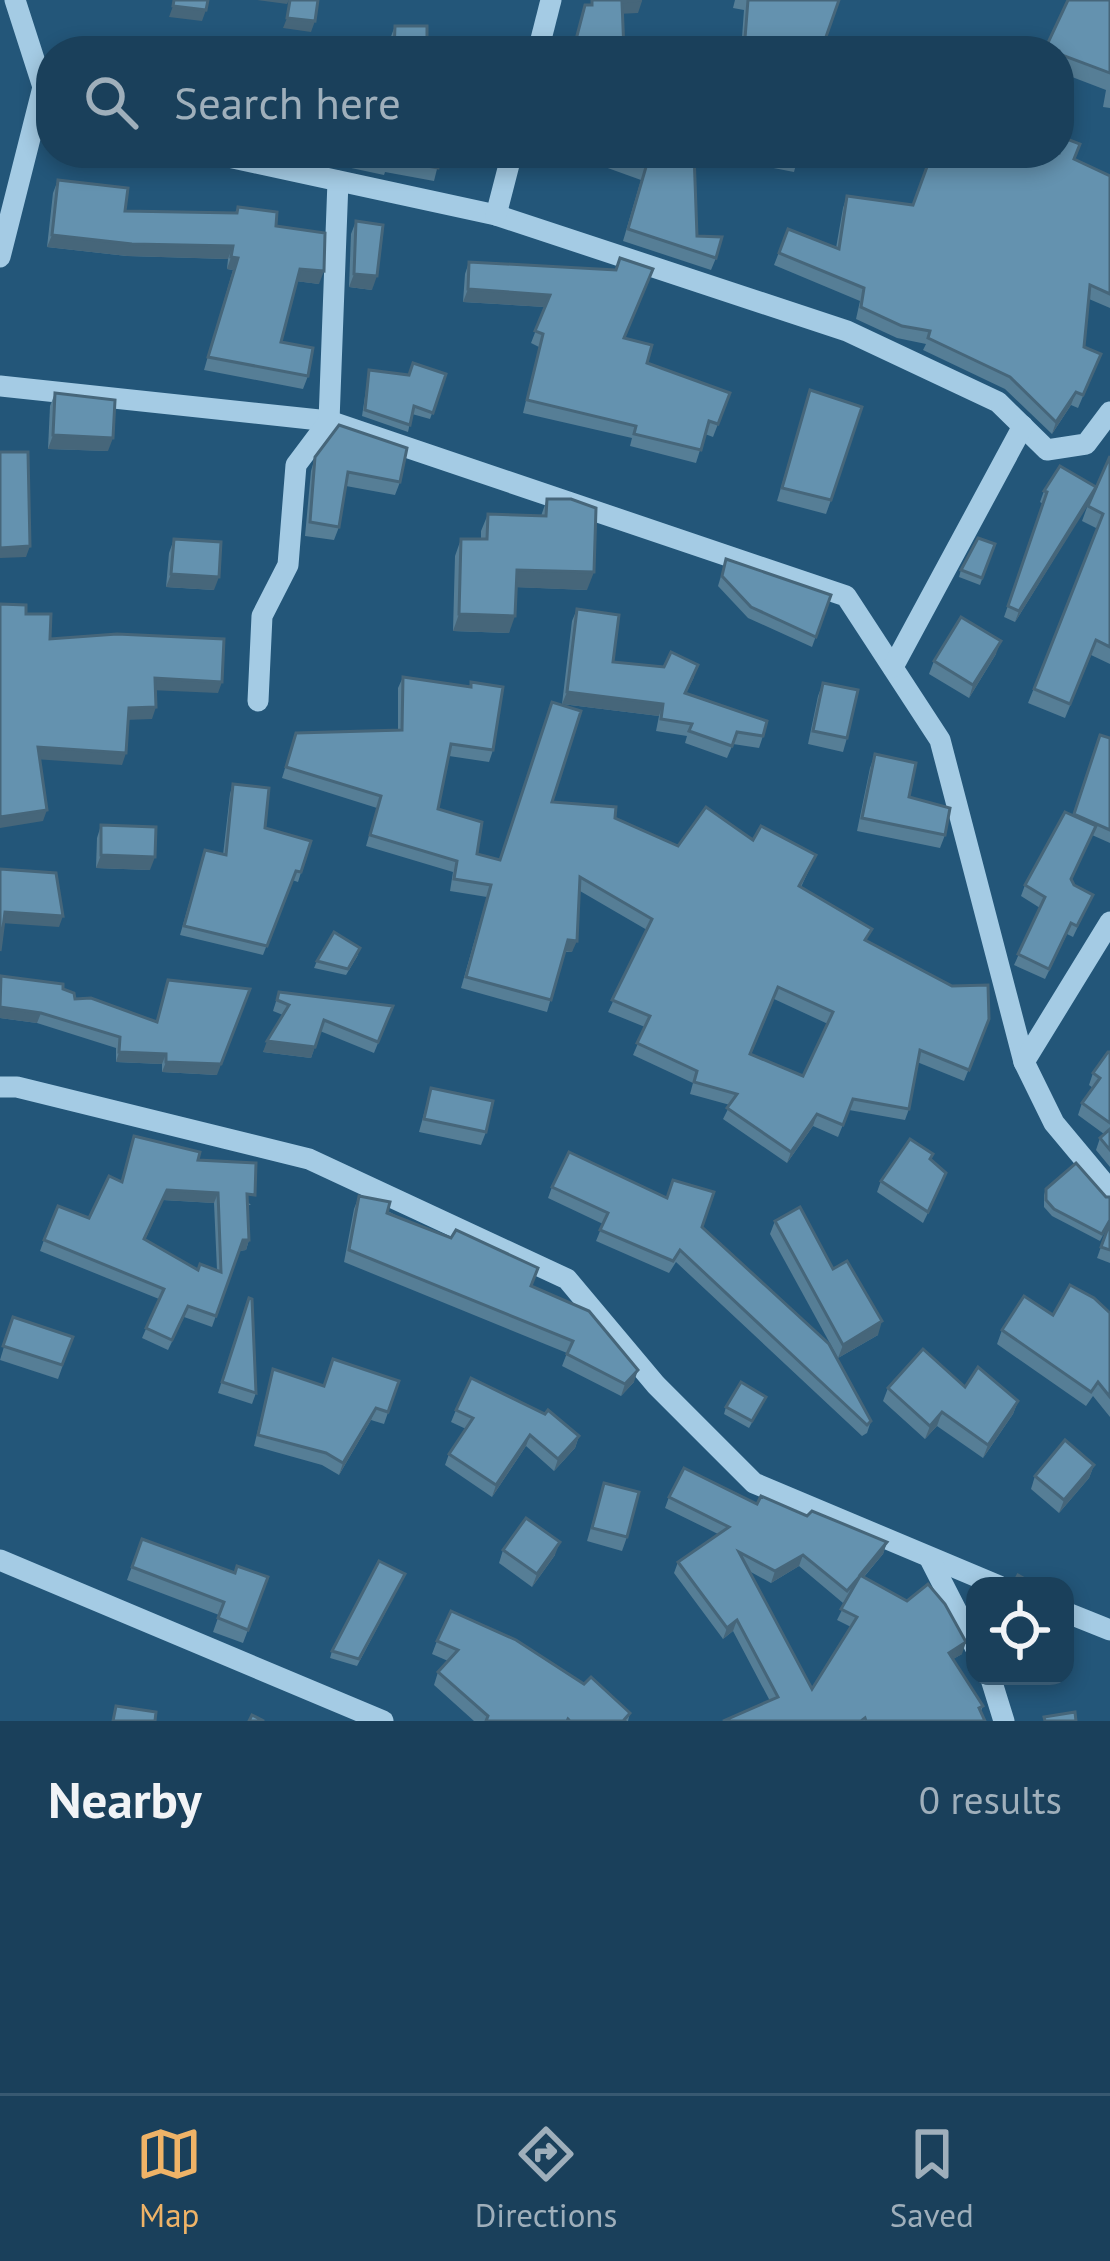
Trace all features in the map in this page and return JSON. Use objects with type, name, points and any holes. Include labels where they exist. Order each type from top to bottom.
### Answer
[{"type":"street","points":[[15,0],[36,58]]},
{"type":"street","points":[[542,36],[551,0]]},
{"type":"street","points":[[0,257],[36,128]]},
{"type":"street","points":[[279,168],[496,215],[847,331],[998,402],[1047,450],[1086,445],[1110,412]]},
{"type":"street","points":[[496,215],[508,168]]},
{"type":"street","points":[[258,701],[262,616],[288,565],[296,465],[329,421],[338,181]]},
{"type":"street","points":[[0,386],[329,421],[846,596],[940,740],[1024,1062],[1054,1124],[1110,1190]]},
{"type":"street","points":[[893,667],[1023,426]]},
{"type":"street","points":[[1024,1062],[1110,922]]},
{"type":"street","points":[[0,1087],[17,1087],[310,1159],[567,1280],[656,1385],[754,1483],[976,1577]]},
{"type":"street","points":[[930,1559],[966,1629]]},
{"type":"street","points":[[0,1560],[383,1721]]},
{"type":"street","points":[[1074,1616],[1110,1630]]},
{"type":"street","points":[[993,1685],[1004,1721]]},
{"type":"building","points":[[174,0],[208,0],[206,10],[173,6]]},
{"type":"building","points":[[290,0],[318,0],[315,21],[287,18]]},
{"type":"building","points":[[592,0],[642,0],[622,2],[623,36],[577,36],[585,5],[592,5]]},
{"type":"building","points":[[748,0],[839,0],[826,36],[745,36]]},
{"type":"building","points":[[1068,0],[1110,0],[1110,73],[1074,60],[1074,36],[1051,36]]},
{"type":"building","points":[[395,26],[427,26],[427,36],[395,36]]},
{"type":"building","points":[[1074,159],[1110,176],[1110,294],[1090,285],[1084,347],[1101,354],[1083,395],[1076,392],[1056,422],[1010,377],[928,338],[930,331],[902,326],[861,307],[864,288],[779,253],[788,229],[839,249],[847,196],[913,205],[927,168],[1074,168]]},
{"type":"building","points":[[646,168],[695,168],[697,236],[722,237],[716,258],[628,229]]},
{"type":"building","points":[[58,180],[128,188],[125,211],[237,213],[238,207],[277,212],[276,226],[325,233],[324,271],[300,269],[281,342],[313,348],[308,376],[208,357],[238,258],[231,257],[233,246],[132,244],[52,235]]},
{"type":"building","points":[[356,221],[383,225],[377,276],[354,274]]},
{"type":"building","points":[[620,258],[653,269],[624,338],[652,345],[647,363],[730,393],[718,424],[709,421],[701,450],[634,434],[636,426],[527,400],[543,334],[535,331],[550,295],[468,289],[469,262],[616,270]]},
{"type":"building","points":[[413,363],[446,374],[433,413],[414,406],[410,425],[365,410],[369,370],[409,375]]},
{"type":"building","points":[[810,390],[862,407],[831,500],[782,488]]},
{"type":"building","points":[[55,393],[115,400],[113,438],[53,435]]},
{"type":"building","points":[[339,425],[407,448],[400,482],[348,472],[339,527],[310,522],[315,457]]},
{"type":"building","points":[[0,452],[28,452],[30,546],[0,548]]},
{"type":"building","points":[[1110,456],[1110,647],[1096,640],[1070,704],[1034,689],[1103,514],[1088,506]]},
{"type":"building","points":[[1060,466],[1096,487],[1019,611],[1008,606],[1044,491]]},
{"type":"building","points":[[547,499],[571,499],[596,508],[594,572],[517,570],[515,616],[459,614],[461,539],[487,539],[488,514],[546,516]]},
{"type":"building","points":[[978,538],[995,544],[982,578],[961,570]]},
{"type":"building","points":[[174,539],[221,542],[219,577],[171,574]]},
{"type":"building","points":[[726,559],[831,595],[816,637],[751,607],[722,576]]},
{"type":"building","points":[[0,604],[26,605],[26,614],[51,614],[50,639],[117,634],[224,639],[222,682],[155,678],[156,707],[129,708],[126,753],[38,747],[47,810],[0,817]]},
{"type":"building","points":[[577,609],[619,615],[613,662],[664,667],[671,652],[698,665],[685,693],[767,721],[763,736],[737,732],[732,746],[689,731],[692,724],[661,719],[663,704],[567,692]]},
{"type":"building","points":[[961,617],[1001,641],[973,685],[934,661]]},
{"type":"building","points":[[403,677],[503,687],[493,750],[451,744],[438,809],[482,822],[477,854],[500,860],[552,702],[581,711],[552,802],[616,807],[615,818],[678,846],[706,807],[753,840],[761,826],[816,855],[799,886],[872,929],[865,940],[952,986],[988,985],[989,1019],[969,1070],[920,1050],[909,1109],[853,1099],[843,1125],[817,1114],[791,1152],[727,1108],[737,1094],[694,1082],[697,1071],[637,1043],[650,1016],[612,1000],[652,919],[580,877],[577,941],[568,940],[551,1000],[466,977],[491,885],[454,879],[457,861],[370,835],[381,796],[286,767],[296,733],[402,730]],"holes":[[[778,987],[833,1012],[803,1076],[750,1054]]]},
{"type":"building","points":[[823,683],[858,690],[847,738],[813,731]]},
{"type":"building","points":[[1100,735],[1110,738],[1110,830],[1074,814]]},
{"type":"building","points":[[875,754],[916,763],[909,797],[950,808],[945,835],[862,818]]},
{"type":"building","points":[[233,784],[269,788],[265,828],[311,841],[267,946],[184,926],[205,850],[226,855]]},
{"type":"building","points":[[1065,812],[1096,826],[1071,879],[1093,895],[1077,926],[1071,923],[1049,969],[1018,954],[1045,897],[1025,885]]},
{"type":"building","points":[[101,825],[156,827],[155,857],[101,855]]},
{"type":"building","points":[[0,869],[56,873],[63,916],[5,912],[0,951]]},
{"type":"building","points":[[334,932],[360,948],[348,969],[317,961]]},
{"type":"building","points":[[1,976],[63,984],[75,999],[91,998],[157,1022],[168,980],[250,989],[221,1064],[166,1062],[166,1054],[119,1052],[120,1037],[41,1013],[0,1007]]},
{"type":"building","points":[[279,992],[393,1006],[378,1042],[324,1020],[315,1047],[267,1041],[289,1005],[277,1000]]},
{"type":"building","points":[[1108,1052],[1110,1123],[1082,1103],[1100,1078],[1093,1073]]},
{"type":"building","points":[[431,1088],[493,1101],[486,1132],[424,1119]]},
{"type":"building","points":[[1110,1129],[1110,1150],[1100,1138]]},
{"type":"building","points":[[134,1136],[200,1152],[198,1160],[256,1163],[255,1195],[247,1194],[249,1240],[243,1240],[216,1316],[188,1306],[172,1340],[146,1328],[164,1289],[44,1240],[58,1206],[89,1218],[109,1176],[122,1182]],"holes":[[[167,1190],[218,1193],[221,1272],[200,1264],[198,1270],[144,1239]]]},
{"type":"building","points":[[910,1139],[933,1154],[930,1159],[946,1173],[928,1212],[881,1181]]},
{"type":"building","points":[[569,1152],[667,1198],[673,1180],[714,1192],[702,1227],[829,1344],[871,1421],[867,1425],[680,1250],[673,1261],[600,1230],[608,1213],[552,1187]]},
{"type":"building","points":[[1076,1163],[1110,1197],[1110,1220],[1102,1234],[1046,1200],[1046,1189]]},
{"type":"building","points":[[359,1196],[390,1202],[387,1213],[451,1238],[456,1230],[538,1268],[531,1286],[589,1311],[638,1370],[625,1384],[567,1354],[573,1341],[349,1250]]},
{"type":"building","points":[[800,1207],[833,1269],[847,1261],[882,1321],[843,1345],[775,1221]]},
{"type":"building","points":[[1110,1222],[1110,1250],[1101,1247]]},
{"type":"building","points":[[1070,1285],[1110,1313],[1110,1397],[1098,1382],[1091,1392],[1002,1330],[1024,1296],[1053,1315]]},
{"type":"building","points":[[252,1299],[256,1393],[222,1382]]},
{"type":"building","points":[[13,1317],[73,1337],[62,1365],[3,1346]]},
{"type":"building","points":[[923,1349],[965,1387],[978,1367],[1018,1401],[988,1445],[942,1412],[930,1426],[888,1388]]},
{"type":"building","points":[[333,1359],[399,1381],[388,1412],[376,1408],[343,1463],[326,1453],[258,1435],[273,1369],[324,1386]]},
{"type":"building","points":[[471,1378],[545,1414],[548,1410],[579,1436],[558,1459],[530,1435],[496,1485],[449,1454],[473,1418],[456,1410]]},
{"type":"building","points":[[741,1382],[766,1397],[752,1421],[726,1407]]},
{"type":"building","points":[[1065,1440],[1094,1465],[1064,1500],[1035,1476]]},
{"type":"building","points":[[684,1468],[757,1504],[761,1496],[887,1542],[860,1575],[907,1601],[928,1584],[966,1642],[949,1653],[983,1706],[979,1708],[985,1721],[723,1721],[778,1697],[737,1620],[727,1628],[678,1562],[729,1527],[669,1497]],"holes":[[[739,1552],[775,1571],[803,1555],[847,1591],[860,1576],[841,1609],[857,1617],[812,1689]]]},
{"type":"building","points":[[604,1483],[639,1492],[627,1537],[592,1528]]},
{"type":"building","points":[[526,1518],[560,1542],[537,1574],[503,1550]]},
{"type":"building","points":[[142,1539],[235,1573],[237,1566],[268,1577],[248,1630],[218,1618],[224,1602],[132,1567]]},
{"type":"building","points":[[379,1561],[405,1574],[359,1659],[332,1651]]},
{"type":"building","points":[[451,1611],[516,1640],[584,1684],[591,1677],[630,1713],[625,1721],[486,1721],[488,1716],[438,1672],[458,1650],[437,1641]]},
{"type":"building","points":[[116,1706],[156,1712],[155,1721],[113,1721]]},
{"type":"building","points":[[1075,1712],[1076,1721],[1045,1721],[1044,1717]]}]
